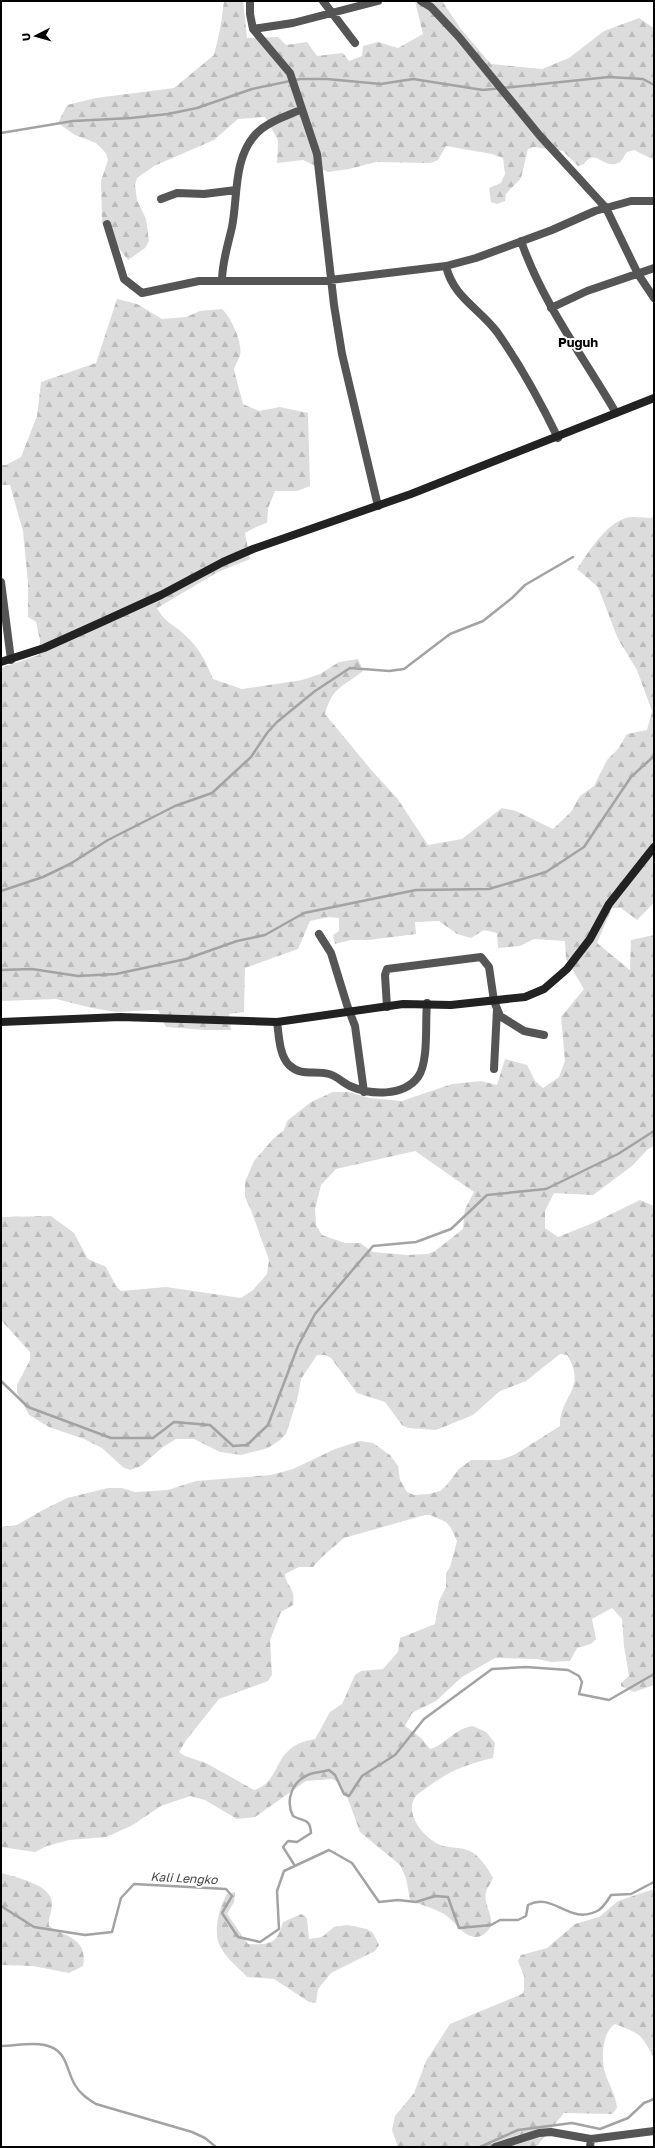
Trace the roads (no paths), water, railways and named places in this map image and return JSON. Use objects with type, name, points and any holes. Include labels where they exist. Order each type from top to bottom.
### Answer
[{"type":"street","points":[[250,1],[250,14],[253,29],[290,73],[294,82],[300,110],[310,133],[318,161],[331,280],[342,354],[378,506]]},
{"type":"street","points":[[323,1],[355,43]]},
{"type":"street","points":[[253,29],[293,23],[378,1]]},
{"type":"street","points":[[421,1],[431,7],[459,37],[540,136],[606,208],[638,274],[654,298]]},
{"type":"street","points":[[222,281],[232,226],[236,190],[245,152],[254,136],[269,124],[300,110]]},
{"type":"street","points":[[161,199],[177,193],[204,194],[236,190]]},
{"type":"street","points":[[106,224],[124,279],[142,293],[199,281],[300,282],[331,280],[446,266],[476,258],[584,215],[606,208],[631,202],[654,201]]},
{"type":"street","points":[[521,241],[532,271],[551,308],[616,413]]},
{"type":"street","points":[[446,266],[454,288],[496,330],[522,369],[558,438]]},
{"type":"street","points":[[551,308],[587,291],[654,268]]},
{"type":"street","points":[[1,662],[44,648],[161,596],[223,562],[253,549],[378,506],[558,438],[654,398]]},
{"type":"street","points":[[1,582],[4,627],[11,660]]},
{"type":"street","points":[[1,1022],[120,1017],[277,1022],[427,1003],[450,1004],[516,999],[534,994],[544,989],[567,969],[590,939],[609,904],[654,846]]},
{"type":"street","points":[[319,934],[331,953],[346,1005],[351,1012],[358,1038],[364,1092]]},
{"type":"street","points":[[387,1007],[385,974],[387,969],[481,957],[489,967],[494,1000],[500,1016],[518,1028],[544,1035]]},
{"type":"street","points":[[277,1022],[285,1060],[303,1073],[329,1074],[364,1092],[396,1091],[417,1079],[421,1073],[424,1056],[427,1003]]},
{"type":"street","points":[[494,1069],[497,1009]]},
{"type":"street","points":[[495,2147],[539,2133],[551,2132],[591,2143],[654,2130]]},
{"type":"waterway","points":[[1,133],[73,121],[131,118],[168,114],[197,108],[252,89],[300,79],[327,79],[381,84],[413,79],[483,90],[609,77],[643,79],[654,85]]},
{"type":"waterway","points":[[1,891],[43,877],[70,864],[108,840],[175,806],[212,793],[251,757],[267,733],[277,722],[315,691],[350,668],[389,671],[404,669],[450,634],[483,621],[512,598],[525,585],[573,557]]},
{"type":"waterway","points":[[1,970],[32,969],[78,976],[116,974],[186,959],[237,941],[265,935],[304,913],[416,890],[489,889],[546,872],[584,847],[631,777],[654,756]]},
{"type":"waterway","points":[[1,1381],[28,1407],[111,1438],[153,1438],[174,1422],[210,1425],[233,1446],[247,1445],[268,1425],[298,1346],[315,1314],[373,1246],[416,1242],[451,1229],[487,1195],[546,1189],[618,1154],[654,1131]]},
{"type":"waterway","points":[[295,1866],[283,1847],[288,1841],[297,1842],[311,1833],[308,1823],[293,1816],[291,1810],[290,1798],[299,1781],[310,1774],[329,1770],[335,1775],[344,1794],[349,1796],[362,1776],[395,1755],[424,1719],[492,1669],[526,1667],[568,1670],[579,1676],[582,1682],[579,1694],[609,1700],[654,1674]]},
{"type":"waterway","name":"Kali Lengko","points":[[1,1906],[34,1927],[85,1935],[112,1932],[121,1898],[134,1884],[226,1889],[232,1896],[222,1913],[238,1937],[260,1942],[279,1929],[277,1891],[284,1871],[329,1850],[352,1863],[379,1902],[398,1900],[416,1902],[435,1896],[448,1897],[459,1928],[491,1925],[500,1920],[518,1920],[526,1916],[528,1905],[537,1902],[546,1902],[570,1912],[588,1914],[601,1909],[611,1895],[631,1894],[654,1882]]},
{"type":"waterway","points":[[1,2046],[39,2044],[51,2047],[64,2058],[72,2080],[79,2091],[96,2104],[192,2132],[205,2138],[216,2147]]},
{"type":"waterway","points":[[480,2147],[518,2130],[572,2123],[600,2129],[628,2118],[644,2103],[654,2099]]},
{"type":"district","name":"Puguh","points":[[578,342]]}]
